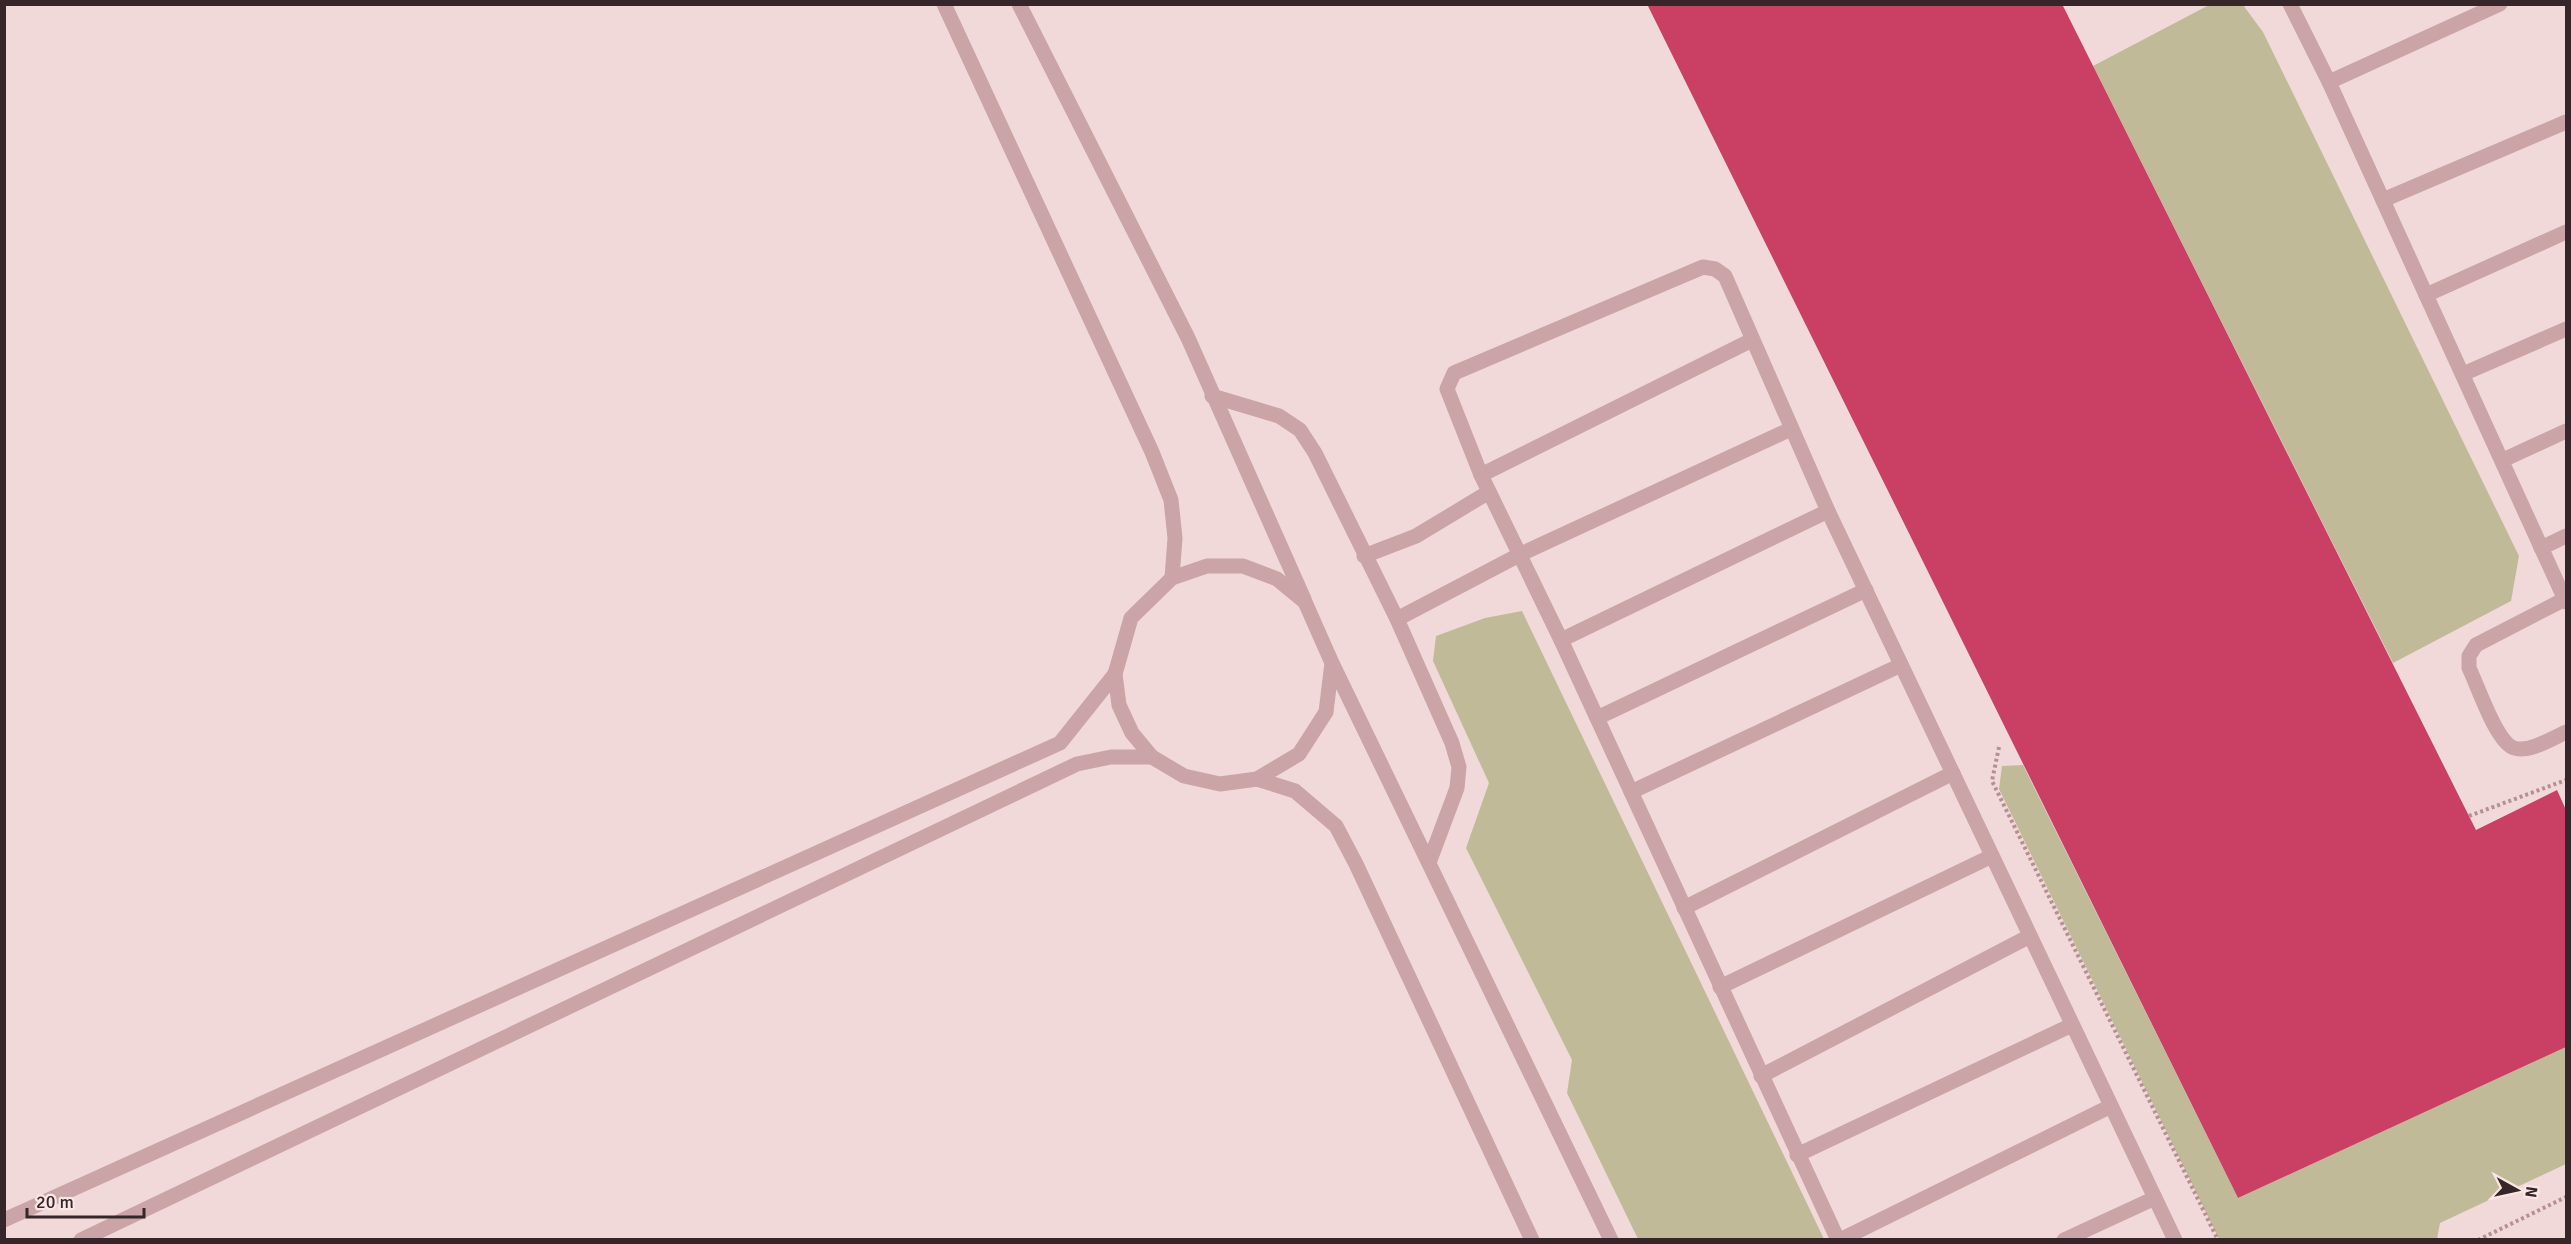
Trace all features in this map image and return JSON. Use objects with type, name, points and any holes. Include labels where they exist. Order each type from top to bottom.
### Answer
[{"type":"street","points":[[944,4],[1152,452],[1171,500],[1175,538],[1172,578]]},
{"type":"street","points":[[1019,4],[1188,338],[1332,663],[1430,860],[1611,1239]]},
{"type":"street","points":[[2290,4],[2329,82],[2566,600],[2476,645],[2469,656],[2469,668],[2503,741],[2515,748],[2527,748],[2566,732]]},
{"type":"street","points":[[2329,82],[2500,4]]},
{"type":"street","points":[[2383,200],[2566,122]]},
{"type":"street","points":[[2426,295],[2566,232]]},
{"type":"street","points":[[2111,1106],[1839,1239],[1797,1155],[1521,554],[1481,475],[1447,389],[1454,373],[1703,267],[1715,269],[1725,276],[1828,511],[2175,1239]]},
{"type":"street","points":[[2463,374],[2566,328]]},
{"type":"street","points":[[1481,475],[1752,340]]},
{"type":"street","points":[[1212,396],[1279,416],[1300,430],[1315,453],[1396,619],[1452,743],[1459,767],[1457,788],[1430,860]]},
{"type":"street","points":[[1396,619],[1521,554],[1791,429]]},
{"type":"street","points":[[2503,460],[2566,431]]},
{"type":"street","points":[[1364,556],[1416,536],[1489,492]]},
{"type":"street","points":[[1561,640],[1828,511]]},
{"type":"street","points":[[2541,548],[2566,536]]},
{"type":"street","points":[[4,1220],[1060,743],[1115,674],[1131,618],[1172,578],[1207,566],[1243,567],[1277,579],[1305,602]]},
{"type":"street","points":[[1597,718],[1866,590]]},
{"type":"street","points":[[1115,674],[1119,705],[1132,733],[1152,757],[1184,776],[1220,784],[1257,779],[1299,754],[1326,712],[1332,663]]},
{"type":"street","points":[[1631,792],[1901,665]]},
{"type":"street","points":[[81,1239],[1077,764],[1111,757],[1152,757]]},
{"type":"street","points":[[1684,908],[1953,773]]},
{"type":"street","points":[[1257,779],[1296,791],[1336,826],[1532,1239]]},
{"type":"street","points":[[1720,987],[1992,856]]},
{"type":"street","points":[[1761,1076],[2030,936]]},
{"type":"street","points":[[1797,1155],[2072,1025]]},
{"type":"street","points":[[2064,1239],[2155,1198]]},
{"type":"path","points":[[1999,747],[1992,781],[2218,1239]]},
{"type":"path","points":[[2469,816],[2566,780]]},
{"type":"path","points":[[2478,1239],[2566,1197]]},
{"type":"shaded area","points":[[2209,5],[2243,5],[2263,32],[2519,556],[2511,601],[2393,663],[2093,66]]},
{"type":"shaded area","points":[[1522,611],[1824,1239],[1638,1239],[1567,1093],[1572,1060],[1466,848],[1489,783],[1433,661],[1436,636],[1485,618]]},
{"type":"shaded area","points":[[2023,765],[2238,1198],[2566,1047],[2566,1164],[2440,1223],[2437,1239],[2219,1239],[1999,789],[2002,766]]},
{"type":"building","points":[[1647,4],[2062,4],[2476,830],[2557,790],[2566,810],[2566,1047],[2238,1198]]}]
